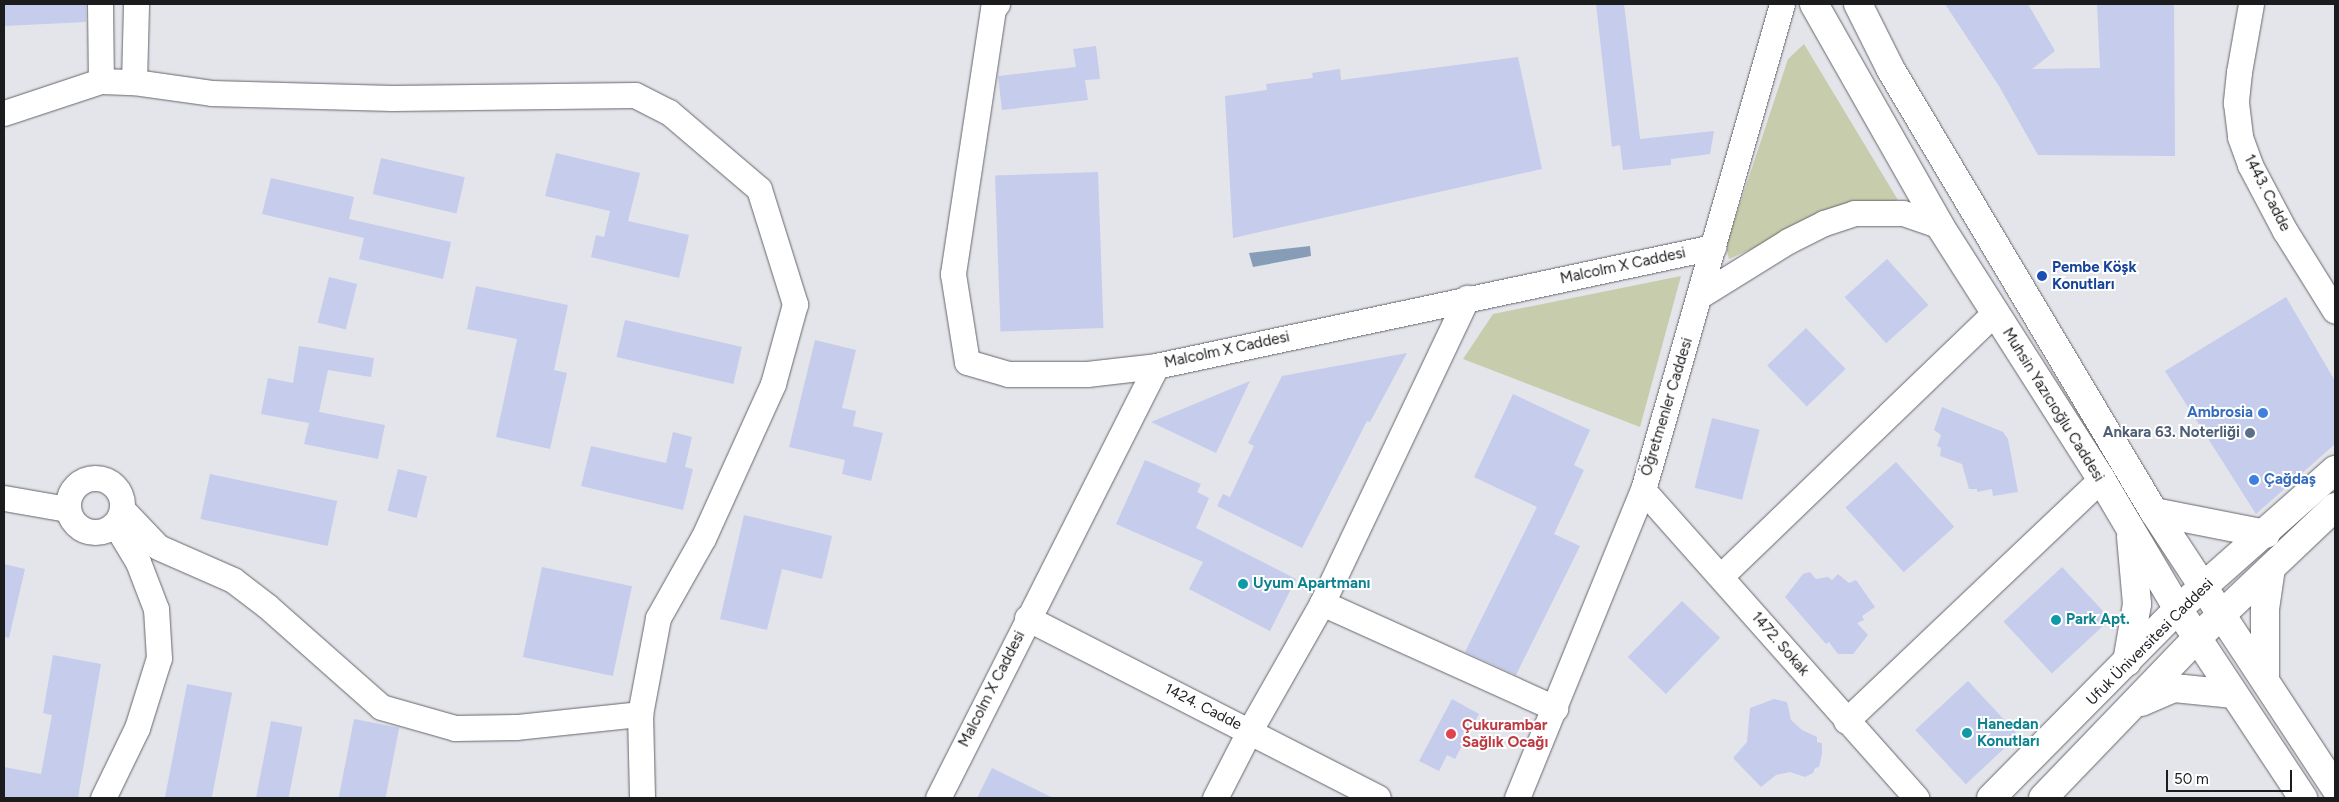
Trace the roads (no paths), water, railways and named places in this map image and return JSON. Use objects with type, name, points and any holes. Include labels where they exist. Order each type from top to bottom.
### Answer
[{"type":"main road","name":"Muhsin Yazıcıoğlu Caddesi","points":[[1814,4],[1940,226],[2101,479],[2178,609],[2303,798]]},
{"type":"main road","name":"Muhsin Yazıcıoğlu Caddesi","points":[[1858,4],[1891,70],[2154,512],[2335,788]]},
{"type":"main road","name":"Ufuk Üniversitesi Caddesi","points":[[1991,798],[2178,609],[2266,534],[2335,470]]},
{"type":"main road","name":"Ufuk Üniversitesi Caddesi","points":[[2043,798],[2198,637],[2335,507]]},
{"type":"main road","points":[[2154,512],[2266,534]]},
{"type":"main road","points":[[2127,662],[2137,604],[2130,530]]},
{"type":"main road","points":[[2265,680],[2264,609],[2271,568]]},
{"type":"main road","points":[[2133,705],[2174,688],[2234,694]]},
{"type":"street","points":[[100,4],[101,81]]},
{"type":"street","points":[[134,82],[136,4]]},
{"type":"street","points":[[997,4],[993,9],[952,274],[968,362],[1008,374],[1087,374],[1156,366]]},
{"type":"street","name":"Öğretmenler Caddesi","points":[[1517,798],[1643,490],[1701,295],[1782,4]]},
{"type":"street","name":"1443. Cadde","points":[[2251,4],[2239,72],[2236,104],[2240,136],[2250,165],[2285,231],[2335,311]]},
{"type":"street","points":[[4,113],[101,81],[134,82],[212,93],[373,98],[635,95],[669,112],[759,190],[795,304],[773,384],[703,538],[658,618],[640,714],[642,798]]},
{"type":"street","points":[[1701,295],[1788,241],[1824,223],[1854,213],[1902,213],[1940,226]]},
{"type":"street","name":"Malcolm X Caddesi","points":[[938,798],[1027,618],[1156,366],[1467,298],[1713,247]]},
{"type":"street","points":[[1215,798],[1250,730],[1322,603],[1467,298]]},
{"type":"street","points":[[1722,576],[1994,313]]},
{"type":"street","points":[[104,798],[138,728],[159,658],[156,609],[119,516],[119,492],[106,480],[86,479],[71,490],[67,509],[73,523],[86,532],[102,532],[119,516]]},
{"type":"street","points":[[1846,721],[2101,479]]},
{"type":"street","name":"1472. Sokak","points":[[1643,490],[1722,576],[1846,721],[1916,798]]},
{"type":"street","points":[[4,498],[67,509]]},
{"type":"street","points":[[119,516],[158,547],[233,580],[267,606],[381,707],[455,728],[516,726],[640,714]]},
{"type":"street","points":[[1322,603],[1555,708]]},
{"type":"street","name":"1424. Cadde","points":[[1027,618],[1250,730],[1378,798]]},
{"type":"water","points":[[1310,246],[1311,256],[1253,267],[1249,253]]},
{"type":"place","name":"Pembe Köşk Konutları","points":[[2042,276]]},
{"type":"place","name":"Ambrosia","points":[[2263,413]]},
{"type":"place","name":"Ankara 63. Noterliği","points":[[2250,433]]},
{"type":"place","name":"Çağdaş","points":[[2254,480]]},
{"type":"place","name":"Uyum Apartmanı","points":[[1243,584]]},
{"type":"place","name":"Park Apt.","points":[[2056,620]]},
{"type":"place","name":"Hanedan Konutları","points":[[1967,733]]},
{"type":"place","name":"Çukurambar Sağlık Ocağı","points":[[1451,734]]}]
